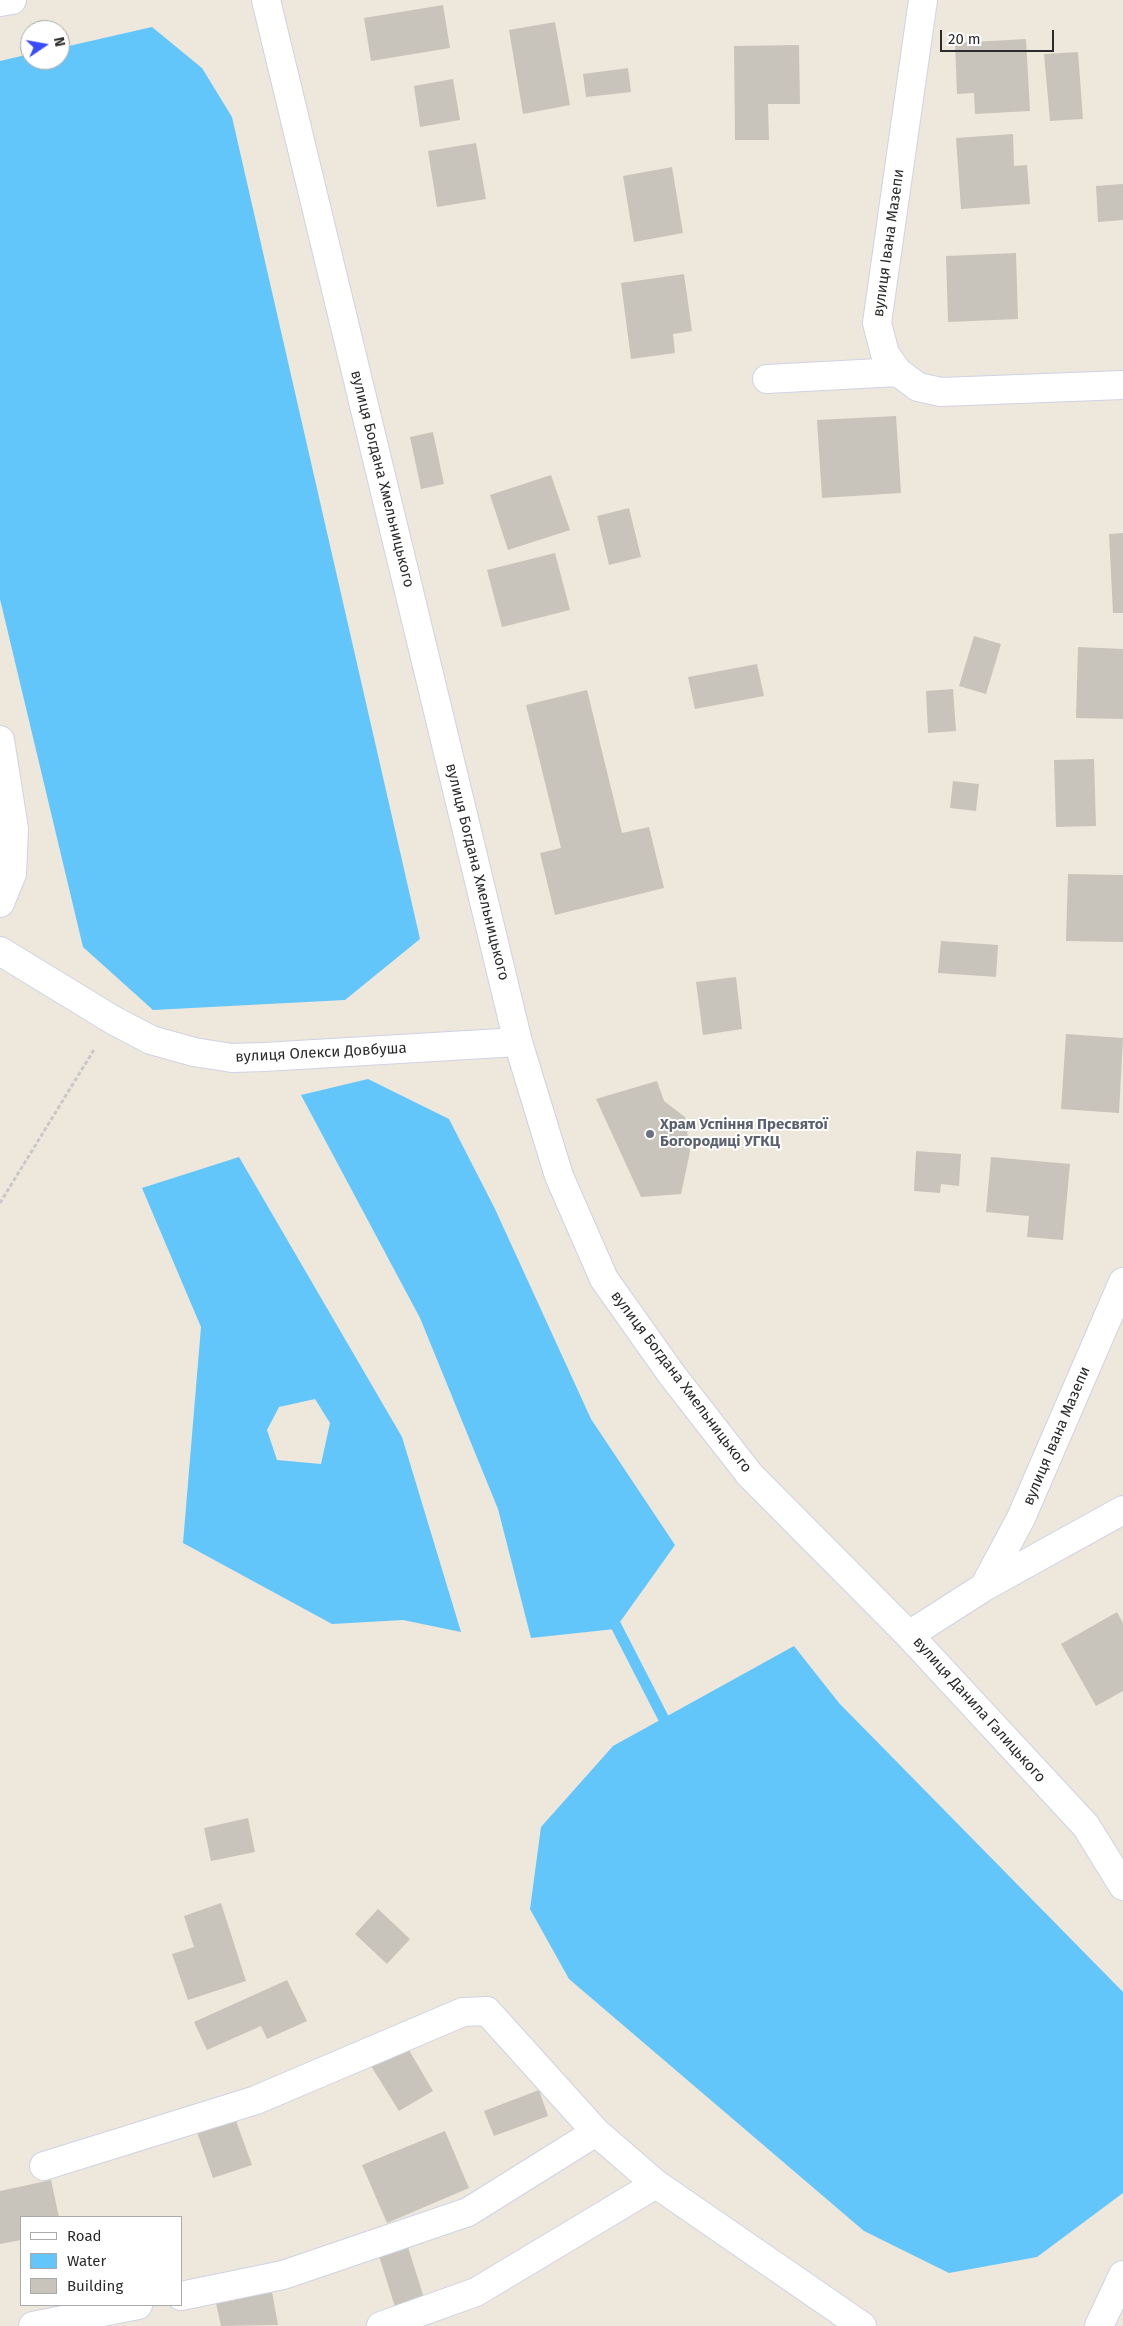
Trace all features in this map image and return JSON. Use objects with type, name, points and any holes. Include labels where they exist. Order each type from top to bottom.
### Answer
[{"type":"street","points":[[0,2],[12,0]]},
{"type":"street","name":"вулиця Богдана Хмельницького","points":[[266,0],[518,1042],[559,1176],[604,1279],[672,1375],[750,1475],[910,1636]]},
{"type":"street","name":"вулиця Івана Мазепи","points":[[924,0],[877,323],[885,354],[898,372],[918,387],[941,392],[1123,385]]},
{"type":"street","points":[[767,378],[898,372]]},
{"type":"street","points":[[0,740],[14,829],[12,874],[0,903]]},
{"type":"street","name":"вулиця Олекси Довбуша","points":[[0,951],[113,1020],[151,1040],[194,1052],[232,1058],[518,1042]]},
{"type":"street","name":"вулиця Івана Мазепи","points":[[984,1587],[1021,1518],[1123,1282]]},
{"type":"street","name":"вулиця Данила Галицького","points":[[1123,1510],[984,1587],[910,1636],[1086,1826],[1123,1886]]},
{"type":"street","points":[[44,2166],[256,2100],[463,2012],[487,2011],[596,2132],[656,2184],[862,2326]]},
{"type":"street","points":[[182,2296],[283,2275],[468,2212],[596,2132]]},
{"type":"street","points":[[381,2326],[476,2292],[656,2184]]},
{"type":"street","points":[[1099,2326],[1123,2275]]},
{"type":"street","points":[[33,2326],[133,2306]]},
{"type":"path","points":[[0,1203],[113,1020]]},
{"type":"water","points":[[152,27],[202,68],[232,117],[420,939],[345,1000],[153,1010],[83,947],[0,599],[0,61],[20,56],[20,70],[70,70],[70,46]]},
{"type":"water","points":[[368,1079],[449,1119],[495,1209],[591,1419],[675,1545],[615,1629],[531,1638],[498,1509],[420,1318],[301,1095]]},
{"type":"water","points":[[239,1157],[402,1437],[461,1632],[403,1620],[332,1624],[183,1543],[201,1327],[142,1188]],"holes":[[[315,1399],[330,1423],[321,1464],[277,1460],[267,1430],[279,1407]]]},
{"type":"water","points":[[794,1646],[839,1703],[1123,1992],[1123,2193],[1037,2257],[949,2273],[864,2231],[569,1979],[530,1909],[541,1827],[613,1746]]},
{"type":"building","points":[[443,5],[450,48],[371,61],[364,18]]},
{"type":"building","points":[[555,22],[570,105],[523,114],[509,30]]},
{"type":"building","points":[[1026,39],[1030,111],[975,114],[974,93],[957,94],[955,43]]},
{"type":"building","points":[[799,45],[800,104],[768,104],[769,140],[735,140],[734,46]]},
{"type":"building","points":[[1078,52],[1083,119],[1050,121],[1044,54]]},
{"type":"building","points":[[628,68],[631,92],[586,97],[583,74]]},
{"type":"building","points":[[453,79],[460,120],[420,127],[414,86]]},
{"type":"building","points":[[1013,134],[1014,166],[1027,165],[1030,204],[961,209],[956,138]]},
{"type":"building","points":[[476,143],[486,199],[437,207],[428,151]]},
{"type":"building","points":[[672,167],[683,233],[634,242],[623,176]]},
{"type":"building","points":[[1123,184],[1123,220],[1098,222],[1096,186]]},
{"type":"building","points":[[1016,253],[1018,319],[948,322],[946,256]]},
{"type":"building","points":[[684,274],[692,331],[673,334],[675,353],[631,359],[621,283]]},
{"type":"building","points":[[896,416],[901,493],[822,498],[817,420]]},
{"type":"building","points":[[433,432],[444,484],[421,489],[410,437]]},
{"type":"building","points":[[551,475],[570,530],[508,550],[490,495]]},
{"type":"building","points":[[629,508],[641,557],[609,565],[597,516]]},
{"type":"building","points":[[1123,533],[1123,613],[1113,613],[1109,534]]},
{"type":"building","points":[[555,553],[570,610],[502,627],[487,570]]},
{"type":"building","points":[[974,636],[1001,644],[986,694],[959,686]]},
{"type":"building","points":[[1078,647],[1123,649],[1123,719],[1076,718]]},
{"type":"building","points":[[757,664],[764,696],[695,709],[688,677]]},
{"type":"building","points":[[953,689],[956,731],[928,733],[926,691]]},
{"type":"building","points":[[587,690],[622,833],[649,827],[664,888],[555,915],[540,853],[561,848],[526,705]]},
{"type":"building","points":[[1094,759],[1096,826],[1056,827],[1054,760]]},
{"type":"building","points":[[953,781],[979,784],[976,811],[950,808]]},
{"type":"building","points":[[1068,874],[1123,875],[1123,942],[1066,941]]},
{"type":"building","points":[[941,941],[998,945],[996,977],[938,973]]},
{"type":"building","points":[[736,977],[742,1029],[703,1035],[696,982]]},
{"type":"building","points":[[1066,1034],[1123,1038],[1119,1113],[1061,1109]]},
{"type":"building","name":"Храм Успіння Пресвятої Богородиці УГКЦ","points":[[657,1081],[664,1101],[685,1117],[690,1152],[681,1194],[641,1197],[596,1099]]},
{"type":"building","points":[[916,1151],[961,1154],[959,1186],[941,1184],[940,1193],[914,1191]]},
{"type":"building","points":[[991,1157],[1070,1164],[1063,1240],[1027,1237],[1029,1216],[986,1212]]},
{"type":"building","points":[[1117,1612],[1123,1623],[1123,1691],[1096,1706],[1061,1644]]},
{"type":"building","points":[[248,1818],[255,1852],[211,1861],[204,1828]]},
{"type":"building","points":[[221,1903],[246,1981],[188,2000],[172,1954],[194,1947],[184,1916]]},
{"type":"building","points":[[378,1909],[410,1939],[387,1964],[355,1934]]},
{"type":"building","points":[[287,1980],[307,2021],[267,2039],[261,2026],[207,2050],[194,2022]]},
{"type":"building","points":[[406,2045],[433,2091],[399,2111],[371,2066]]},
{"type":"building","points":[[539,2090],[548,2116],[494,2136],[484,2111]]},
{"type":"building","points":[[235,2118],[252,2165],[213,2178],[197,2132]]},
{"type":"building","points":[[445,2131],[469,2188],[387,2223],[362,2165]]},
{"type":"building","points":[[51,2180],[59,2216],[20,2216],[20,2240],[0,2244],[0,2191]]},
{"type":"building","points":[[408,2247],[424,2298],[395,2307],[379,2256]]},
{"type":"building","points":[[272,2292],[278,2325],[221,2326],[216,2303]]},
{"type":"waterway","points":[[610,1614],[670,1731]]},
{"type":"place","name":"Храм Успіння Пресвятої Богородиці УГКЦ","points":[[650,1134]]}]
